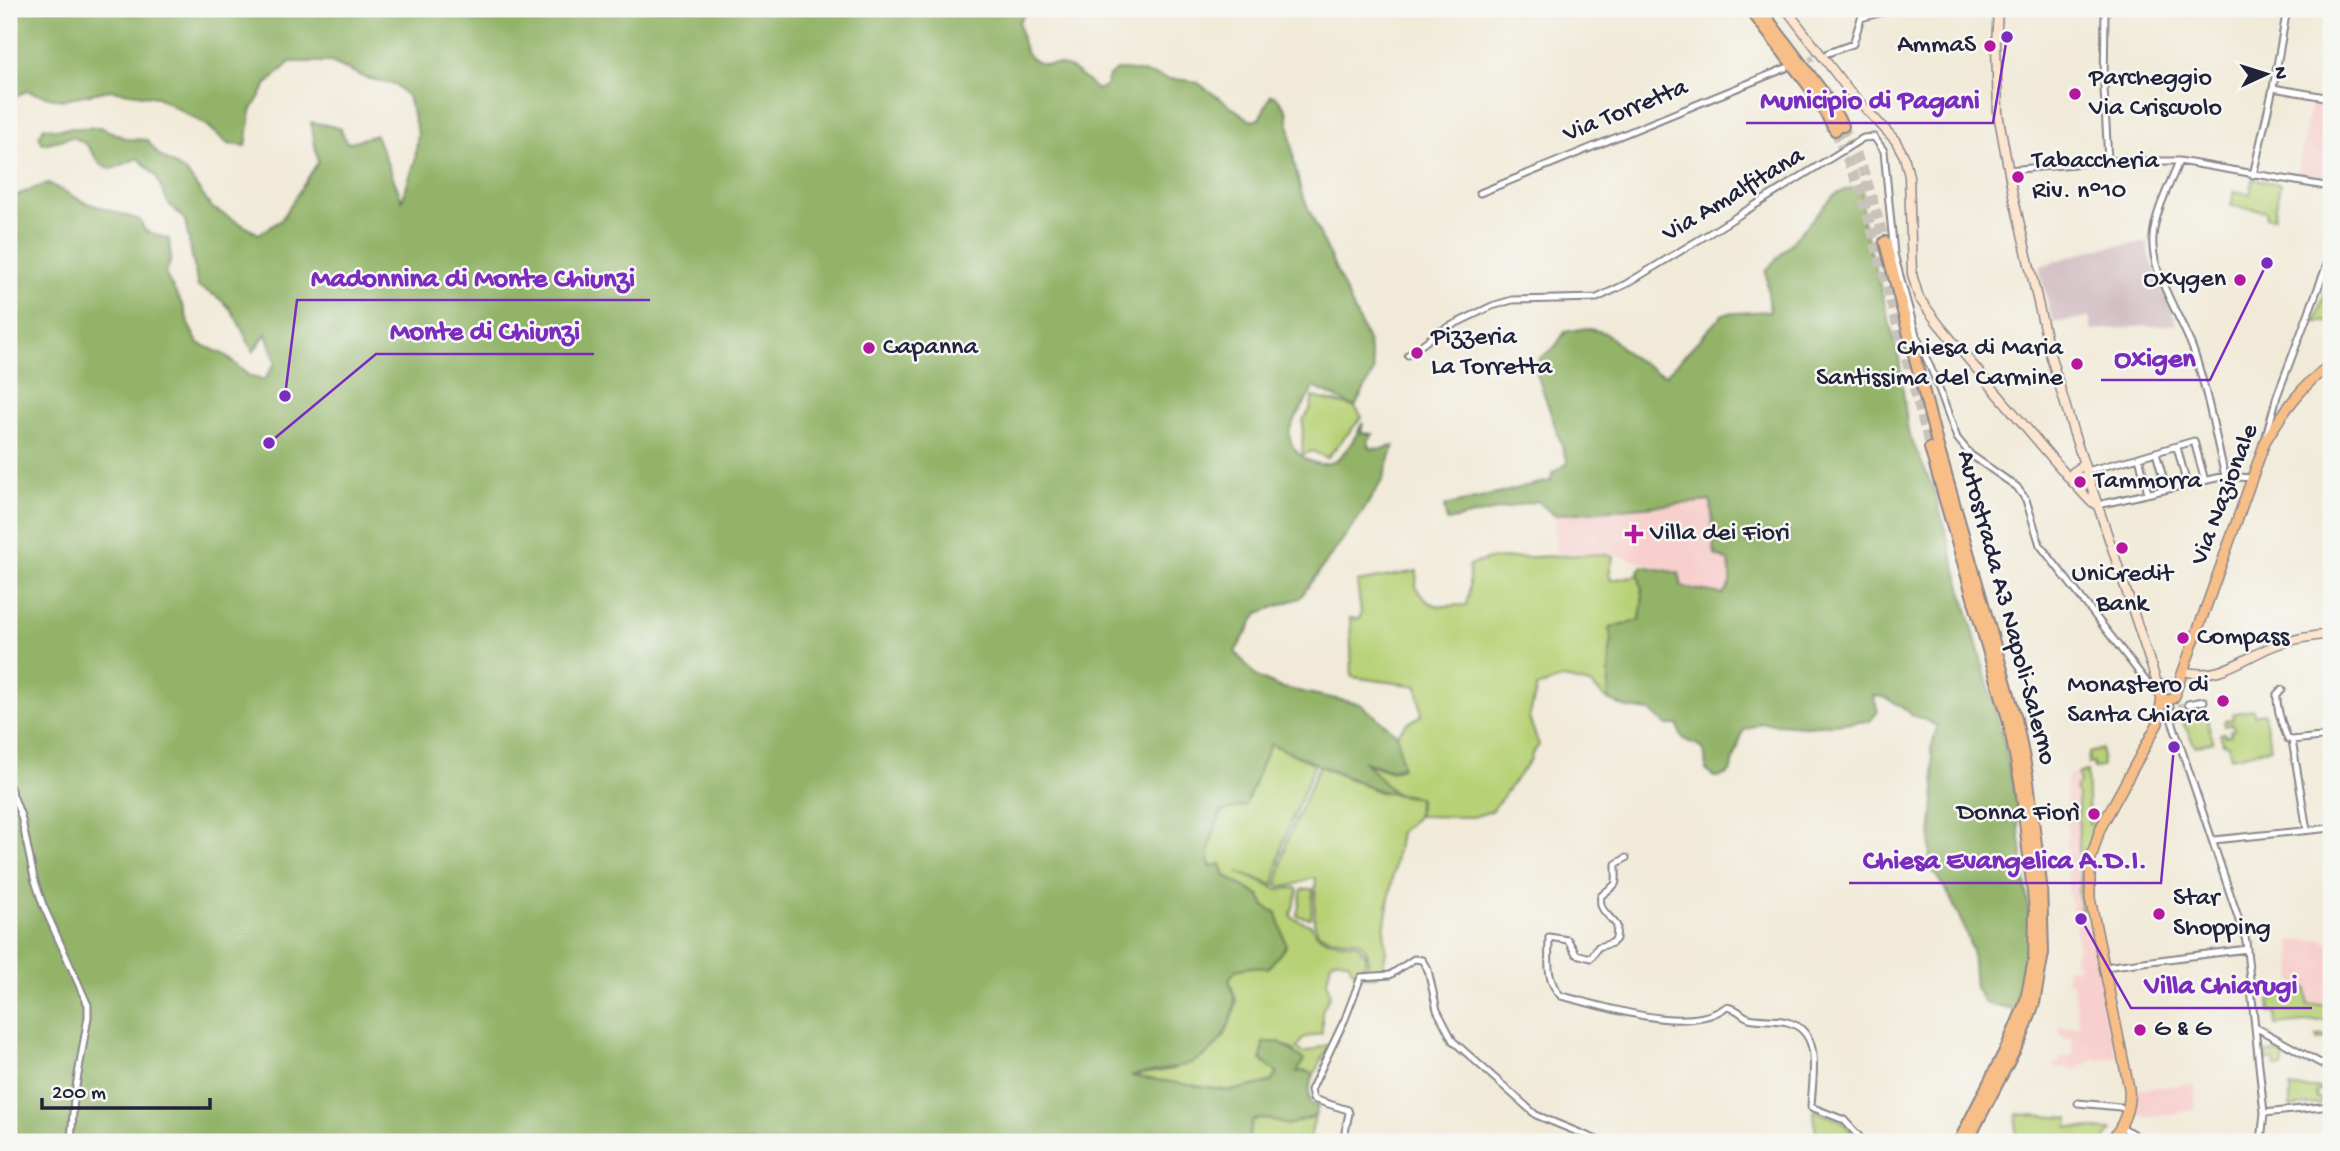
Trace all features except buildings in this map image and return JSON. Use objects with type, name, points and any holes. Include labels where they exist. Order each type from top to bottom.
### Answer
[{"type":"highway","points":[[1750,9],[1839,128],[1821,90],[1760,9]]},
{"type":"highway","name":"Autostrada A3 Napoli-Salerno","points":[[1885,243],[1944,471],[2016,719],[2027,774],[2041,884],[2043,953],[2034,1003],[2022,1034],[1967,1142]]},
{"type":"highway","name":"Autostrada A3 Napoli-Salerno","points":[[1930,448],[2008,719],[2021,786],[2035,917],[2032,975],[2022,1012],[1959,1142]]},
{"type":"main road","name":"Via Nazionale","points":[[2166,698],[2180,675],[2265,442],[2284,411],[2312,379],[2331,364]]},
{"type":"main road","points":[[2110,1142],[2122,1127],[2127,1110],[2128,1081],[2089,883],[2093,848],[2100,829],[2158,723],[2166,698]]},
{"type":"street","points":[[1786,9],[1869,116],[1895,140],[1904,156],[1909,177],[1912,274],[1919,298],[2053,457],[2081,480]]},
{"type":"street","points":[[1828,52],[1853,44],[1861,18],[1894,9]]},
{"type":"street","points":[[1996,9],[1998,113],[2008,170],[2054,372],[2083,462],[2077,470],[2098,505],[2214,840],[2247,949],[2264,1113],[2261,1142]]},
{"type":"street","points":[[2105,9],[2104,89],[2108,161]]},
{"type":"street","points":[[2253,175],[2273,88],[2287,9]]},
{"type":"street","name":"Via Torretta","points":[[1480,193],[1786,68]]},
{"type":"street","points":[[2273,88],[2331,98]]},
{"type":"street","name":"Via Amalfitana","points":[[1408,355],[1440,331],[1492,306],[1512,300],[1597,298],[1626,284],[1716,230],[1863,138],[1874,137],[1884,151],[1889,229],[1909,312],[1957,438],[1971,455],[2017,487],[2026,500],[2040,545],[2149,685],[2166,698]]},
{"type":"street","points":[[2008,170],[2108,161],[2179,161],[2331,187]]},
{"type":"street","points":[[2179,161],[2157,215],[2152,238],[2154,254],[2165,288],[2199,368],[2225,476]]},
{"type":"street","points":[[2265,442],[2277,396],[2331,254]]},
{"type":"street","points":[[2277,396],[2277,406],[2284,411]]},
{"type":"street","points":[[2081,480],[2137,458],[2194,441],[2205,481]]},
{"type":"street","points":[[2177,447],[2187,485]]},
{"type":"street","points":[[2157,453],[2166,488]]},
{"type":"street","points":[[2137,458],[2148,493]]},
{"type":"street","points":[[2098,505],[2225,476],[2253,478]]},
{"type":"street","points":[[2180,675],[2215,674],[2280,644],[2331,634]]},
{"type":"street","points":[[2281,690],[2277,694],[2279,713],[2288,739],[2331,736]]},
{"type":"street","points":[[2188,704],[2204,701]]},
{"type":"street","points":[[2292,740],[2307,830]]},
{"type":"street","points":[[9,785],[21,816],[34,878],[43,905],[88,1005],[74,1098],[71,1142]]},
{"type":"street","points":[[2214,840],[2331,828]]},
{"type":"street","points":[[1626,858],[1616,864],[1614,890],[1601,897],[1600,904],[1617,926],[1616,939],[1598,947],[1591,958],[1576,954],[1568,940],[1549,937],[1549,978],[1553,988],[1561,996],[1678,1020],[1717,1014],[1726,1007],[1737,1009],[1747,1018],[1777,1020],[1798,1026],[1805,1030],[1812,1045],[1811,1107],[1844,1120],[1864,1142]]},
{"type":"street","points":[[2104,967],[2247,949]]},
{"type":"street","points":[[1343,1142],[1348,1110],[1313,1099],[1311,1090],[1345,1019],[1361,977],[1390,975],[1414,959],[1422,960],[1428,970],[1437,1010],[1453,1041],[1536,1115],[1602,1142]]},
{"type":"street","points":[[2255,1027],[2331,1069]]},
{"type":"street","points":[[2078,1103],[2127,1110]]},
{"type":"street","points":[[2264,1113],[2331,1106]]},
{"type":"street","points":[[2122,1127],[2146,1142]]},
{"type":"shaded area","points":[[2311,100],[2331,104],[2331,180],[2297,174]]},
{"type":"shaded area","points":[[2148,242],[2148,252],[2177,324],[2092,330],[2089,317],[2053,323],[2040,272],[2041,266],[2093,249]]},
{"type":"shaded area","name":"Villa dei Fiori","points":[[1711,500],[1715,555],[1729,561],[1731,582],[1729,589],[1722,594],[1681,587],[1679,573],[1608,553],[1556,553],[1554,515]]},
{"type":"shaded area","points":[[2074,773],[2080,779],[2075,792],[2078,794],[2080,909],[2085,910],[2117,1057],[2090,1060],[2090,1064],[2080,1065],[2080,1069],[2067,1070],[2055,1069],[2055,1063],[2060,1063],[2060,1057],[2073,1056],[2072,1038],[2064,1038],[2059,1027],[2079,1026],[2072,982],[2067,982],[2066,969],[2079,968],[2074,959],[2079,947],[2068,887],[2066,780],[2068,775]]},
{"type":"shaded area","points":[[2325,939],[2326,943],[2331,943],[2331,1004],[2308,1006],[2307,986],[2293,986],[2291,941]]},
{"type":"shaded area","points":[[2194,1084],[2196,1109],[2134,1117],[2135,1089]]},
{"type":"green space","points":[[16,9],[1029,9],[1019,21],[1027,54],[1037,62],[1072,69],[1098,90],[1106,85],[1109,76],[1116,70],[1191,81],[1198,83],[1250,120],[1259,119],[1271,95],[1277,97],[1287,110],[1301,192],[1368,341],[1374,371],[1355,407],[1314,387],[1290,429],[1292,445],[1311,462],[1327,464],[1343,453],[1363,422],[1361,433],[1373,434],[1368,440],[1370,448],[1394,446],[1383,479],[1360,516],[1300,598],[1258,613],[1235,652],[1257,677],[1279,687],[1360,704],[1397,734],[1402,766],[1392,770],[1364,762],[1394,793],[1380,791],[1270,744],[1245,806],[1222,812],[1212,839],[1209,859],[1210,867],[1221,864],[1225,876],[1260,896],[1265,907],[1277,913],[1286,946],[1268,968],[1249,967],[1236,970],[1229,979],[1234,998],[1233,1013],[1220,1040],[1211,1051],[1187,1064],[1131,1076],[1230,1091],[1271,1082],[1277,1073],[1261,1060],[1263,1043],[1280,1042],[1304,1060],[1297,1072],[1314,1074],[1309,1090],[1310,1103],[1318,1106],[1315,1116],[1287,1125],[1265,1118],[1253,1120],[1247,1142],[9,1142],[9,794],[15,794],[9,769],[9,198],[48,183],[84,202],[140,220],[145,231],[169,239],[171,260],[165,274],[184,308],[198,343],[225,355],[249,376],[264,380],[276,362],[266,334],[253,352],[227,305],[198,287],[185,220],[168,203],[156,176],[138,158],[112,169],[101,165],[87,145],[73,137],[43,144],[39,137],[44,127],[100,127],[127,139],[147,140],[159,155],[187,173],[211,207],[259,234],[281,220],[318,162],[311,122],[340,128],[347,143],[376,135],[402,200],[415,161],[418,133],[408,97],[396,85],[366,78],[331,62],[290,62],[267,84],[251,111],[246,146],[228,144],[208,126],[157,97],[110,90],[61,100],[26,91],[9,101],[9,18]]},
{"type":"green space","points":[[2253,179],[2280,184],[2274,218],[2266,217],[2266,211],[2231,206],[2234,191],[2250,194]]},
{"type":"green space","points":[[1850,188],[1863,191],[1862,218],[1899,358],[1908,432],[1935,493],[2005,746],[2015,798],[2030,920],[2028,967],[2017,1011],[1985,1003],[1975,988],[1972,951],[1964,927],[1949,895],[1929,865],[1935,787],[1931,750],[1937,727],[1934,724],[1914,716],[1889,699],[1873,696],[1878,711],[1870,721],[1806,726],[1761,723],[1743,731],[1730,772],[1714,777],[1706,770],[1702,750],[1698,745],[1684,739],[1678,725],[1667,725],[1650,711],[1627,708],[1608,700],[1612,642],[1609,628],[1640,620],[1643,595],[1638,571],[1643,566],[1679,573],[1682,587],[1722,594],[1728,587],[1729,561],[1715,555],[1711,501],[1554,515],[1537,501],[1447,521],[1444,507],[1551,481],[1552,473],[1568,463],[1537,374],[1539,359],[1555,347],[1565,332],[1587,328],[1606,333],[1629,355],[1666,375],[1723,314],[1770,311],[1766,271],[1834,195]]},
{"type":"green space","points":[[2331,274],[2331,322],[2315,322]]},
{"type":"green space","points":[[1313,397],[1355,407],[1362,417],[1327,458],[1312,451],[1302,455],[1303,420],[1310,410]]},
{"type":"green space","points":[[1603,554],[1613,557],[1609,574],[1611,580],[1639,575],[1643,595],[1640,620],[1609,628],[1612,640],[1608,700],[1590,684],[1564,678],[1537,687],[1529,718],[1539,745],[1492,811],[1473,817],[1419,816],[1419,797],[1394,793],[1366,764],[1392,772],[1402,768],[1397,734],[1406,724],[1422,715],[1417,686],[1352,677],[1350,618],[1359,619],[1361,613],[1357,582],[1417,571],[1416,587],[1431,604],[1466,605],[1469,565],[1490,559]]},
{"type":"green space","points":[[2253,709],[2254,715],[2264,713],[2271,748],[2231,757],[2228,745],[2223,743],[2220,734],[2231,735],[2230,731],[2234,730],[2232,724],[2225,726],[2224,721],[2233,719],[2232,714]]},
{"type":"green space","points":[[2205,710],[2213,742],[2195,746],[2183,723],[2187,722],[2185,718],[2191,714]]},
{"type":"green space","points":[[1270,743],[1315,764],[1283,842],[1274,885],[1238,872],[1277,889],[1296,888],[1298,891],[1292,918],[1311,925],[1324,939],[1357,944],[1366,955],[1366,960],[1359,976],[1348,962],[1337,959],[1331,962],[1327,981],[1330,995],[1322,1011],[1322,1033],[1303,1038],[1297,1048],[1304,1053],[1329,1046],[1314,1074],[1305,1071],[1296,1073],[1295,1051],[1280,1042],[1263,1043],[1277,1073],[1271,1082],[1230,1091],[1128,1076],[1175,1069],[1224,1037],[1237,1003],[1229,979],[1236,970],[1249,967],[1268,968],[1286,946],[1276,913],[1265,907],[1260,896],[1210,867],[1209,859],[1212,839],[1222,811],[1245,806]]},
{"type":"green space","points":[[2102,749],[2103,766],[2094,769],[2093,763],[2088,764],[2089,753]]},
{"type":"green space","points":[[1319,766],[1379,792],[1418,798],[1417,817],[1400,832],[1384,929],[1386,952],[1382,970],[1376,976],[1363,976],[1368,957],[1358,941],[1329,938],[1318,933],[1314,923],[1316,878],[1292,886],[1277,885],[1286,843]]},
{"type":"green space","points":[[2087,771],[2089,824],[2097,823],[2085,858],[2082,911],[2078,890],[2078,795],[2075,789],[2080,781],[2078,774]]},
{"type":"green space","points":[[1302,889],[1313,889],[1311,918],[1297,916]]},
{"type":"green space","points":[[2307,988],[2308,1005],[2331,1004],[2331,1039],[2318,1040],[2317,1036],[2329,1035],[2326,1020],[2276,1025],[2275,1013],[2270,1013],[2269,1000],[2274,999],[2273,989]]},
{"type":"green space","points":[[2285,1052],[2282,1067],[2275,1067],[2274,1061],[2267,1061],[2266,1053]]},
{"type":"green space","points":[[2290,1088],[2320,1088],[2321,1091],[2316,1092],[2321,1104],[2290,1107]]},
{"type":"green space","points":[[1814,1110],[1843,1122],[1861,1142],[1816,1139]]},
{"type":"green space","points":[[2017,1114],[2069,1118],[2068,1127],[2112,1130],[2103,1142],[2015,1142]]},
{"type":"green space","points":[[1315,1116],[1309,1142],[1247,1142],[1253,1120],[1265,1118],[1287,1125]]},
{"type":"tunnel","points":[[1802,62],[1822,55]]},
{"type":"tunnel","points":[[1843,126],[1865,174],[1885,242]]},
{"type":"tunnel","points":[[1835,130],[1862,195],[1930,448]]},
{"type":"tunnel","points":[[2178,706],[2188,704]]},
{"type":"place","name":"Municipio di Pagani","points":[[2007,37]]},
{"type":"place","name":"AmmaS","points":[[1990,46]]},
{"type":"place","name":"Parcheggio Via Criscuolo","points":[[2075,94]]},
{"type":"place","name":"Tabaccheria Riv. n°10","points":[[2018,177]]},
{"type":"place","name":"Oxigen","points":[[2267,263]]},
{"type":"place","name":"Oxygen","points":[[2240,280]]},
{"type":"place","name":"Capanna","points":[[869,348]]},
{"type":"place","name":"Pizzeria La Torretta","points":[[1417,353]]},
{"type":"place","name":"Chiesa di Maria Santissima del Carmine","points":[[2077,364]]},
{"type":"place","name":"Madonnina di Monte Chiunzi","points":[[285,396]]},
{"type":"place","name":"Monte di Chiunzi","points":[[269,443]]},
{"type":"place","name":"Tammorra","points":[[2080,482]]},
{"type":"place","name":"Villa dei Fiori","points":[[1634,534]]},
{"type":"place","name":"UniCredit Bank","points":[[2122,548]]},
{"type":"place","name":"Compass","points":[[2183,638]]},
{"type":"place","name":"Monastero di Santa Chiara","points":[[2223,701]]},
{"type":"place","name":"Chiesa Evangelica A.D.I.","points":[[2174,747]]},
{"type":"place","name":"Donna Fiorì","points":[[2094,814]]},
{"type":"place","name":"Star Shopping","points":[[2159,914]]},
{"type":"place","name":"Villa Chiarugi","points":[[2081,919]]},
{"type":"place","name":"G & G","points":[[2140,1030]]}]
